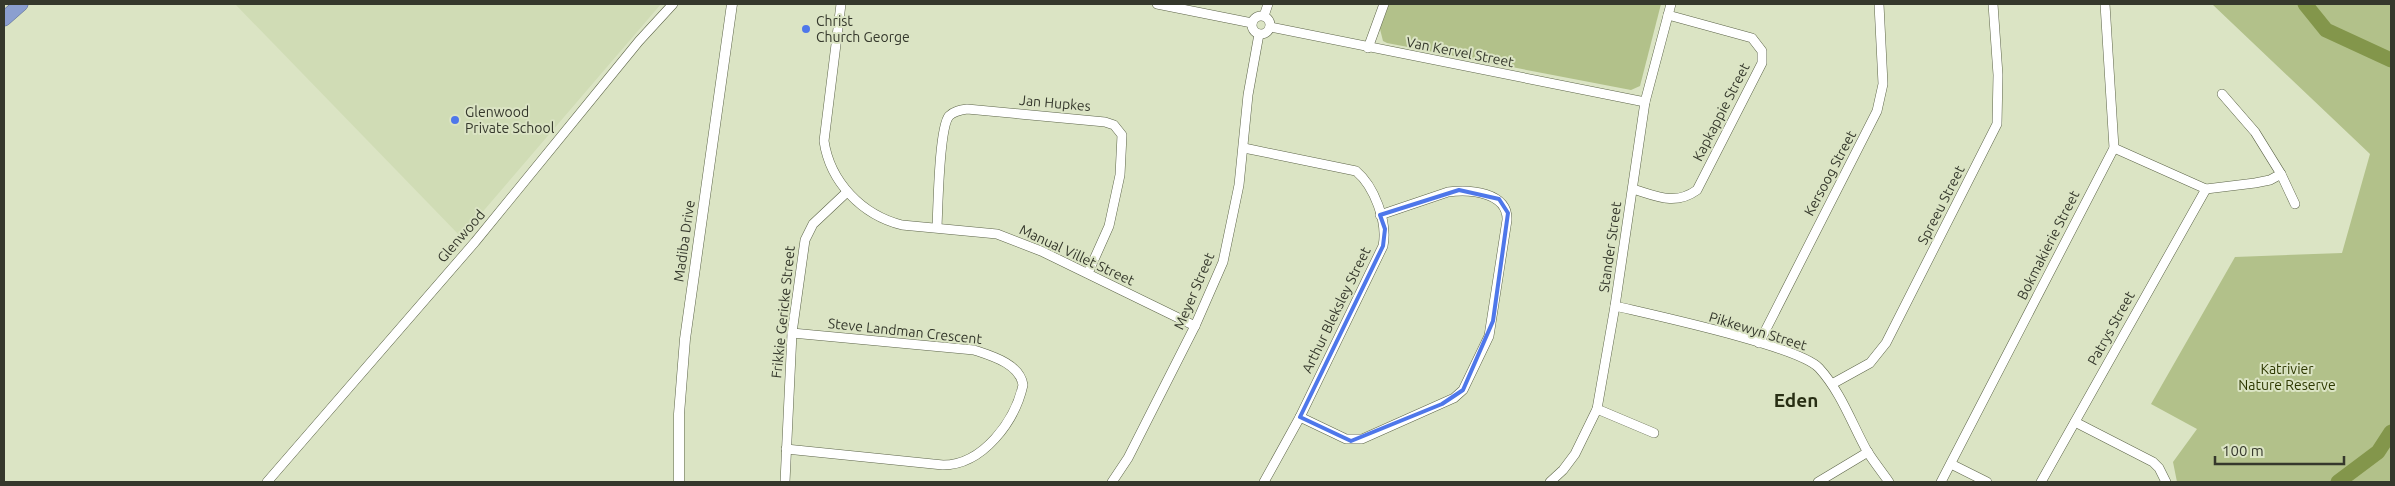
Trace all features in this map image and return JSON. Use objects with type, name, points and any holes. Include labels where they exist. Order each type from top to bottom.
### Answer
[{"type":"highway","points":[[4,19],[21,4]]},
{"type":"street","name":"Glenwood","points":[[267,482],[475,242],[639,41],[673,4]]},
{"type":"street","name":"Madiba Drive","points":[[678,482],[679,414],[684,348],[732,4]]},
{"type":"street","name":"Manual Villet Street","points":[[841,4],[824,141],[826,155],[847,192],[880,217],[902,225],[997,234],[1041,251],[1194,326]]},
{"type":"street","points":[[1157,4],[1252,23]]},
{"type":"street","points":[[1264,16],[1268,4]]},
{"type":"street","points":[[1368,48],[1384,4]]},
{"type":"street","name":"Stander Street","points":[[1550,482],[1563,470],[1575,454],[1597,409],[1615,306],[1645,102],[1671,4]]},
{"type":"street","name":"Kersoog Street","points":[[1759,344],[1877,111],[1883,84],[1879,4]]},
{"type":"street","name":"Spreeu Street","points":[[1832,384],[1870,363],[1886,343],[1997,124],[1998,75],[1993,4]]},
{"type":"street","points":[[2105,4],[2114,148],[2206,189],[2255,183],[2270,180],[2281,174]]},
{"type":"street","name":"Kapkappie Street","points":[[1633,189],[1672,200],[1686,197],[1696,190],[1762,63],[1762,51],[1752,38],[1668,15]]},
{"type":"street","points":[[1258,16],[1264,16],[1269,19],[1270,27],[1267,32],[1259,34],[1253,29],[1252,23],[1258,16]]},
{"type":"street","name":"Van Kervel Street","points":[[1270,27],[1645,102]]},
{"type":"street","name":"Meyer Street","points":[[1112,482],[1128,458],[1194,326],[1223,262],[1240,185],[1249,89],[1259,34]]},
{"type":"street","points":[[2222,94],[2255,132],[2281,174],[2295,204]]},
{"type":"street","name":"Jan Hupkes","points":[[937,227],[944,132],[949,116],[956,111],[967,109],[1105,122],[1117,128],[1123,138],[1120,175],[1109,226],[1088,273]]},
{"type":"street","name":"Arthur Bleksley Street","points":[[1244,148],[1356,171],[1368,184],[1385,229],[1383,246],[1300,417],[1264,482]]},
{"type":"street","name":"Bokmakierie Street","points":[[1941,482],[2114,148]]},
{"type":"street","name":"Patrys Street","points":[[2041,482],[2206,189]]},
{"type":"street","points":[[1300,417],[1346,439],[1362,439],[1454,398],[1463,390],[1489,336],[1508,220],[1506,207],[1502,202],[1486,195],[1459,190],[1380,215]]},
{"type":"street","name":"Frikkie Gericke Street","points":[[785,482],[792,333],[808,232],[822,214],[847,192]]},
{"type":"street","name":"Pikkewyn Street","points":[[1615,306],[1759,344],[1807,359],[1818,367],[1832,384],[1868,452],[1889,482]]},
{"type":"street","name":"Steve Landman Crescent","points":[[786,449],[943,465],[960,463],[974,456],[991,443],[1016,408],[1023,386],[1016,371],[999,359],[974,350],[792,333]]},
{"type":"street","points":[[1597,409],[1654,433]]},
{"type":"street","points":[[2075,422],[2153,462],[2166,482]]},
{"type":"street","points":[[1818,482],[1868,452]]},
{"type":"street","points":[[1951,464],[1987,482]]},
{"type":"highlighted area","points":[[1459,190],[1499,199],[1508,213],[1493,321],[1463,390],[1442,404],[1351,441],[1300,417],[1383,246],[1385,229],[1380,215]]},
{"type":"shaded area","name":"Glenwood Private School","points":[[235,4],[661,4],[461,237]]},
{"type":"green space","points":[[1389,4],[1661,4],[1640,86],[1631,90],[1387,43],[1383,41],[1380,29]]},
{"type":"green space","name":"Katrivier Nature Reserve","points":[[2212,4],[2391,4],[2391,482],[2177,482],[2173,462],[2197,429],[2151,404],[2235,257],[2342,253],[2370,154]]},
{"type":"waterway","points":[[2305,4],[2326,30],[2391,60]]},
{"type":"waterway","points":[[2338,482],[2378,452],[2391,432]]},
{"type":"place","name":"Christ Church George","points":[[806,29]]},
{"type":"place","name":"Glenwood Private School","points":[[455,120]]},
{"type":"district","name":"Eden","points":[[1796,400]]}]
